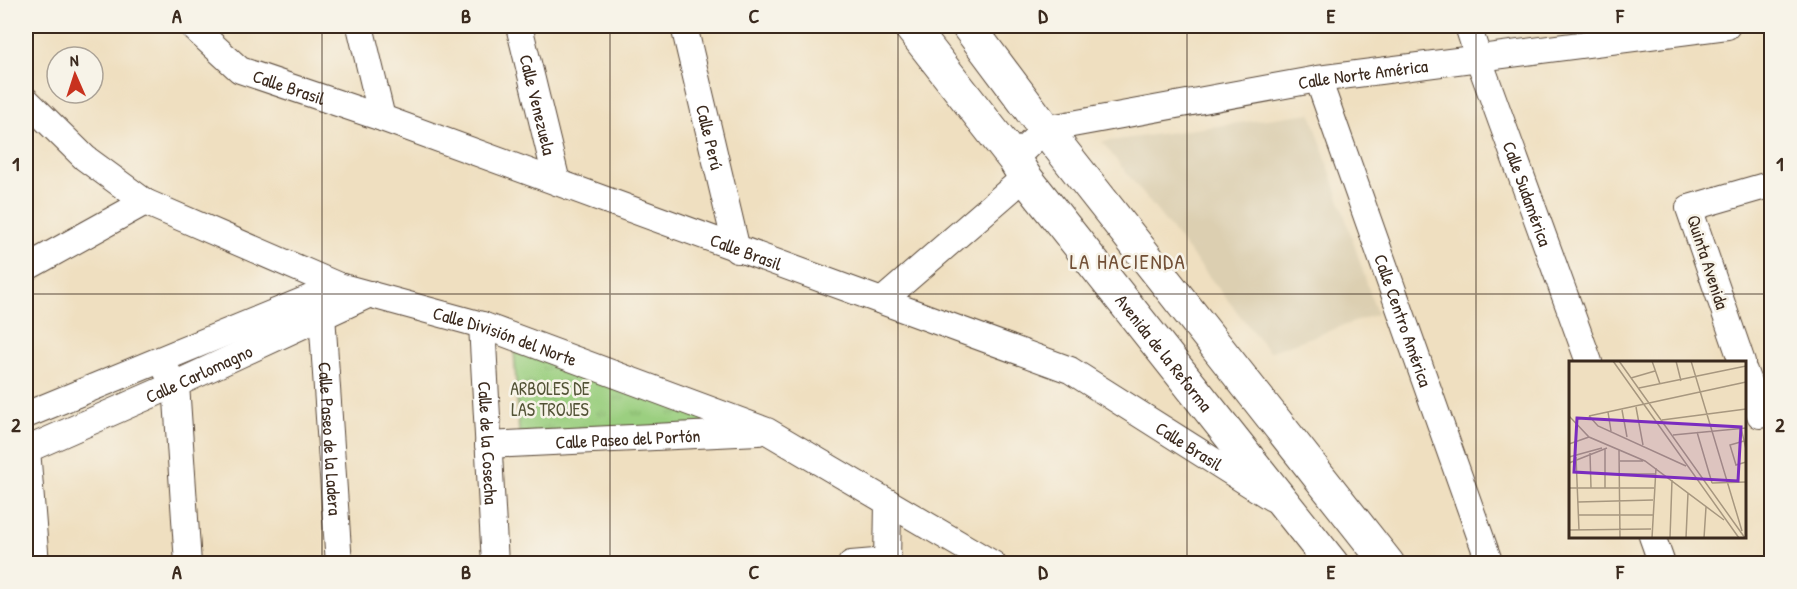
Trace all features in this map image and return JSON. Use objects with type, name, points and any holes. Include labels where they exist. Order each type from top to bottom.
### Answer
[{"type":"main road","name":"Avenida de la Reforma","points":[[910,26],[1332,564]]},
{"type":"main road","points":[[968,26],[1045,129],[1389,564]]},
{"type":"street","name":"Calle Brasil","points":[[192,26],[240,70],[382,118],[737,250],[1071,370],[1288,508]]},
{"type":"street","points":[[360,26],[382,118]]},
{"type":"street","name":"Calle Venezuela","points":[[519,26],[557,182]]},
{"type":"street","name":"Calle Perú","points":[[684,26],[737,250]]},
{"type":"street","name":"Calle Sudamérica","points":[[1468,26],[1588,361]]},
{"type":"street","name":"Calle Norte América","points":[[1045,129],[1318,79],[1727,26]]},
{"type":"street","name":"Calle Centro América","points":[[1318,79],[1490,564]]},
{"type":"street","name":"Calle División del Norte","points":[[26,100],[85,158],[145,202],[339,286],[482,324],[767,431],[993,564]]},
{"type":"street","points":[[882,301],[1020,168],[1045,129]]},
{"type":"street","name":"Quinta Avenida","points":[[1741,361],[1689,208],[1772,184]]},
{"type":"street","points":[[26,268],[145,202]]},
{"type":"street","name":"Calle Carlomagno","points":[[26,415],[339,286]]},
{"type":"street","name":"Calle Carlomagno","points":[[26,448],[176,384],[370,294]]},
{"type":"street","name":"Calle Paseo de la Ladera","points":[[322,315],[339,564]]},
{"type":"street","name":"Calle de la Cosecha","points":[[482,324],[495,564]]},
{"type":"street","points":[[158,360],[176,384],[188,564]]},
{"type":"street","points":[[1746,376],[1760,416],[1772,412]]},
{"type":"street","name":"Calle Paseo del Portón","points":[[488,445],[767,431]]},
{"type":"street","points":[[26,448],[36,564]]},
{"type":"street","points":[[851,564],[887,562],[888,502]]},
{"type":"street","points":[[1652,538],[1662,564]]},
{"type":"shaded area","points":[[1311,113],[1377,314],[1269,352],[1102,142]]},
{"type":"green space","name":"ARBOLES DE LAS TROJES","points":[[514,349],[743,428],[519,433]]},
{"type":"district","name":"LA HACIENDA","points":[[1128,261]]}]
